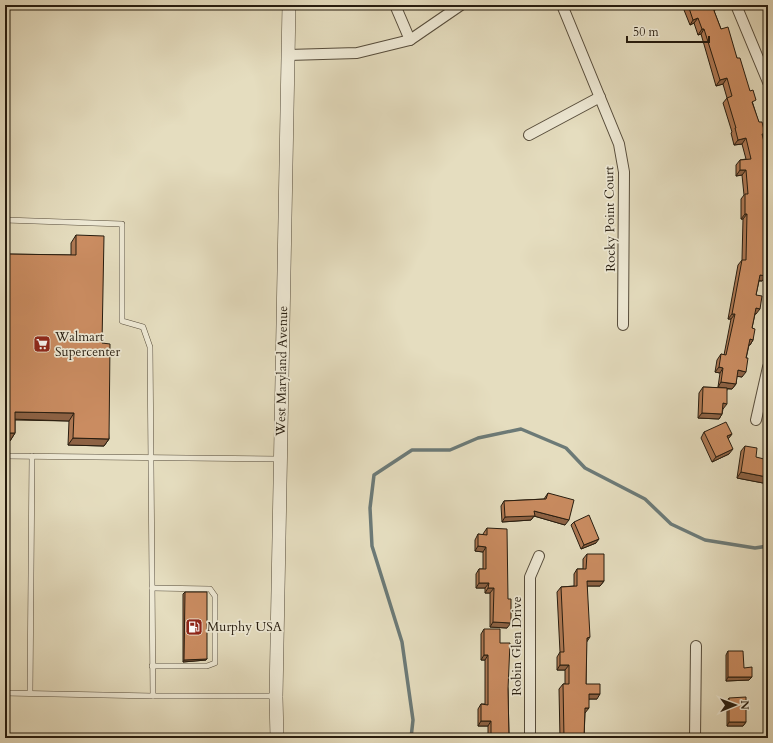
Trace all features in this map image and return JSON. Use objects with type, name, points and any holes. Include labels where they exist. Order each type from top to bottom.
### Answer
[{"type":"street","name":"West Maryland Avenue","points":[[277,738],[276,696],[289,5]]},
{"type":"street","points":[[395,5],[410,40]]},
{"type":"street","points":[[288,55],[357,53],[410,40],[461,5]]},
{"type":"street","name":"Rocky Point Court","points":[[562,5],[619,144],[624,172],[623,325]]},
{"type":"street","points":[[736,5],[768,82]]},
{"type":"street","points":[[529,135],[600,97]]},
{"type":"street","points":[[756,420],[768,367]]},
{"type":"street","name":"Robin Glen Drive","points":[[530,738],[530,577],[539,556]]},
{"type":"street","points":[[695,738],[696,646]]},
{"type":"lane","points":[[5,220],[122,224],[122,321],[143,327],[150,347],[153,696]]},
{"type":"lane","points":[[5,456],[280,459]]},
{"type":"lane","points":[[30,693],[32,456]]},
{"type":"lane","points":[[152,588],[210,589],[215,596],[215,663],[207,666],[152,666]]},
{"type":"lane","points":[[5,693],[153,696],[276,696]]},
{"type":"building","points":[[688,5],[717,5],[713,8],[721,29],[728,27],[737,58],[740,58],[750,91],[753,90],[756,100],[752,102],[759,122],[762,122],[765,134],[762,134],[768,158],[768,170],[765,170],[766,194],[768,194],[768,206],[766,206],[766,229],[768,229],[768,240],[765,240],[764,264],[768,265],[766,276],[760,275],[756,295],[762,296],[760,309],[756,308],[752,328],[755,329],[753,340],[750,339],[746,358],[748,358],[746,372],[738,370],[736,384],[721,382],[723,368],[719,367],[721,354],[726,355],[735,314],[732,314],[742,260],[746,260],[747,214],[745,214],[745,194],[748,194],[746,170],[740,170],[740,160],[751,159],[746,138],[738,140],[727,98],[732,96],[727,78],[720,80],[704,29],[702,29],[698,18],[693,20]]},
{"type":"building","name":"Walmart Supercenter","points":[[76,235],[104,236],[102,343],[110,344],[109,439],[73,438],[74,413],[15,412],[15,433],[5,433],[5,254],[76,255]]},
{"type":"building","points":[[703,387],[727,388],[727,404],[723,403],[722,414],[702,413]]},
{"type":"building","points":[[726,422],[732,434],[727,436],[733,449],[716,457],[704,432]]},
{"type":"building","points":[[745,446],[757,448],[756,457],[768,460],[767,477],[741,472]]},
{"type":"building","points":[[548,493],[574,500],[569,520],[534,511],[535,516],[505,517],[504,501],[546,499]]},
{"type":"building","points":[[589,515],[599,539],[584,545],[574,522]]},
{"type":"building","points":[[487,528],[507,529],[508,599],[511,599],[511,623],[493,622],[494,588],[488,588],[489,583],[479,583],[479,569],[486,569],[486,547],[478,546],[478,534],[487,535]]},
{"type":"building","points":[[587,554],[604,554],[604,581],[587,581],[590,637],[587,638],[586,684],[600,684],[600,694],[589,694],[589,708],[585,708],[584,738],[564,738],[563,684],[569,684],[569,665],[560,665],[560,652],[564,652],[561,587],[577,586],[577,569],[586,569]]},
{"type":"building","name":"Murphy USA","points":[[185,592],[207,592],[207,659],[184,660]]},
{"type":"building","points":[[484,629],[500,629],[500,643],[510,643],[508,689],[509,738],[491,738],[491,721],[481,721],[481,704],[488,705],[488,655],[484,655]]},
{"type":"building","points":[[728,651],[743,651],[744,668],[752,667],[752,677],[728,677]]},
{"type":"building","points":[[746,697],[746,722],[729,722],[729,698]]},
{"type":"waterway","points":[[411,738],[413,720],[402,642],[372,546],[370,508],[374,475],[412,450],[450,450],[478,438],[521,429],[566,448],[585,468],[645,499],[671,524],[705,540],[755,548],[768,546]]},
{"type":"place","name":"Walmart Supercenter","points":[[42,344]]},
{"type":"place","name":"Murphy USA","points":[[194,627]]}]
